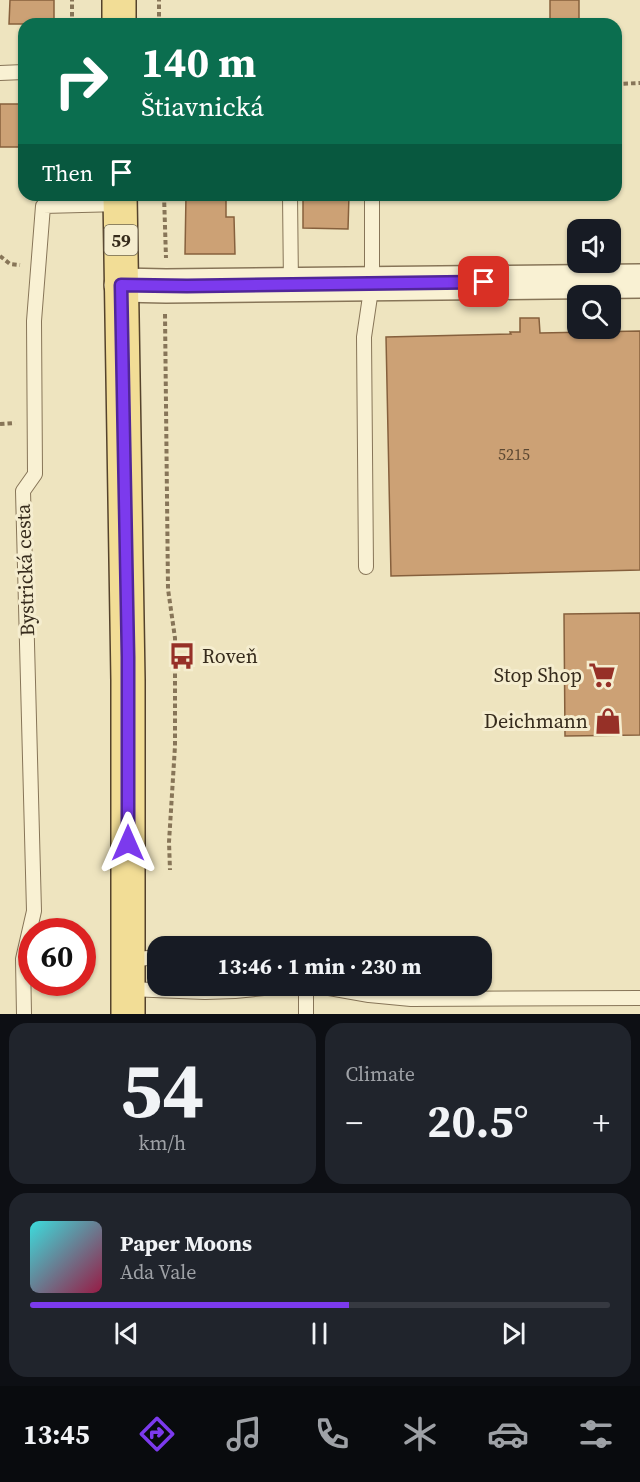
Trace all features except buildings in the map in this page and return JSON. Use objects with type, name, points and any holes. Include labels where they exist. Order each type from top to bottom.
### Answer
[{"type":"main road","points":[[118,0],[119,18]]},
{"type":"main road","name":"Bystrická cesta","points":[[120,201],[128,692],[136,980]]},
{"type":"street","points":[[121,285],[640,281]]},
{"type":"lane","points":[[0,73],[18,72]]},
{"type":"lane","name":"Bystrická cesta","points":[[24,1014],[23,959],[34,910],[23,491],[35,474],[34,321],[44,206],[98,201]]},
{"type":"lane","points":[[290,201],[291,285]]},
{"type":"lane","points":[[366,567],[364,337],[372,283],[372,201]]},
{"type":"lane","points":[[306,996],[306,1014]]},
{"type":"lane","points":[[380,996],[411,999],[640,998]]},
{"type":"path","points":[[72,0],[72,18]]},
{"type":"path","points":[[159,0],[159,18]]},
{"type":"path","points":[[622,84],[640,83]]},
{"type":"path","points":[[164,201],[168,589],[175,638],[175,746],[169,842],[170,870]]},
{"type":"place","name":"Roveň","points":[[182,656]]},
{"type":"place","name":"Stop Shop","points":[[602,675]]},
{"type":"place","name":"Deichmann","points":[[608,721]]},
{"type":"route","points":[[128,843],[128,657],[121,285],[484,282]]}]
